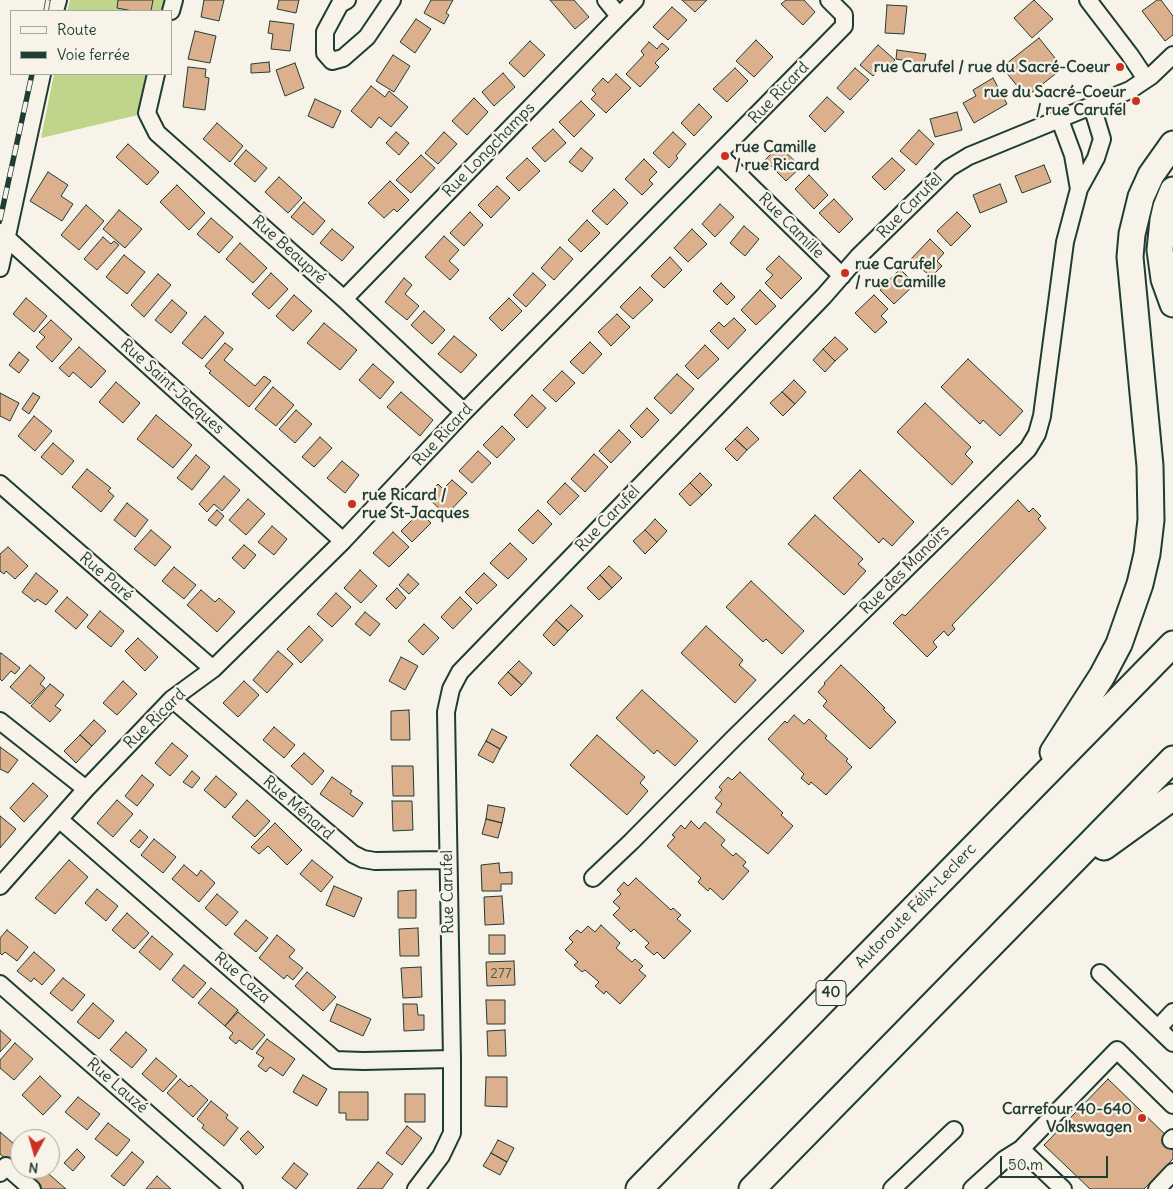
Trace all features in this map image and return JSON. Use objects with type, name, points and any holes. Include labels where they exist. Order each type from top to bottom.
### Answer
[{"type":"highway","points":[[1023,796],[1106,668],[1124,631],[1144,569],[1151,520],[1151,480],[1131,276],[1131,251],[1133,227],[1141,197],[1154,170],[1173,144]]},
{"type":"highway","points":[[1173,190],[1166,206],[1160,250],[1164,279],[1173,304]]},
{"type":"highway","name":"Autoroute Félix-Leclerc","points":[[639,1189],[1173,644]]},
{"type":"highway","points":[[752,1189],[1173,759]]},
{"type":"highway","points":[[1051,884],[1173,797]]},
{"type":"street","points":[[347,0],[340,4],[325,32],[325,53],[332,61],[343,58],[367,37],[392,0]]},
{"type":"street","points":[[606,0],[619,16]]},
{"type":"street","name":"Rue Longchamps","points":[[344,299],[635,0]]},
{"type":"street","name":"Rue Ricard","points":[[0,886],[86,789],[172,699],[213,669],[343,541],[464,412],[844,26],[844,16],[829,0]]},
{"type":"street","points":[[1088,0],[1133,58],[1146,79]]},
{"type":"street","name":"Rue Carufel","points":[[416,1189],[441,1156],[452,1133],[446,712],[451,689],[460,672],[842,276],[949,168],[968,156],[1130,90],[1146,79],[1173,55]]},
{"type":"street","points":[[0,268],[3,235],[42,75]]},
{"type":"street","name":"Rue Beaupré","points":[[156,75],[146,112],[157,133],[344,299],[464,412]]},
{"type":"street","name":"Rue des Manoirs","points":[[592,878],[631,842],[1028,449],[1037,434],[1042,416],[1066,242],[1079,189],[1096,158],[1102,139],[1092,106]]},
{"type":"street","name":"Rue des Manoirs","points":[[1060,120],[1073,155],[1079,189]]},
{"type":"street","name":"Rue Camille","points":[[719,155],[842,276]]},
{"type":"street","name":"Rue Saint-Jacques","points":[[3,235],[343,541]]},
{"type":"street","name":"Rue Paré","points":[[0,484],[213,669]]},
{"type":"street","name":"Rue Ménard","points":[[172,699],[353,854],[363,859],[375,861],[447,860]]},
{"type":"street","points":[[0,721],[86,789]]},
{"type":"street","name":"Rue Caza","points":[[60,820],[335,1060],[363,1062],[452,1059]]},
{"type":"street","points":[[1100,973],[1173,1043]]},
{"type":"street","name":"Rue Lauzé","points":[[0,984],[234,1189]]},
{"type":"street","points":[[1158,1028],[1173,1012]]},
{"type":"street","points":[[972,1189],[1005,1158],[1021,1149],[1117,1050],[1173,1105]]},
{"type":"street","points":[[892,1189],[954,1130]]},
{"type":"street","points":[[1021,1149],[1063,1189]]},
{"type":"street","points":[[0,1173],[6,1166],[32,1189]]},
{"type":"street","points":[[1157,1189],[1173,1172]]},
{"type":"green space","points":[[70,0],[167,0],[164,10],[67,10]]},
{"type":"green space","points":[[54,75],[151,75],[142,114],[41,138]]},
{"type":"building","points":[[118,0],[153,0],[151,10],[117,8]]},
{"type":"building","points":[[204,0],[224,0],[219,21],[201,17]]},
{"type":"building","points":[[279,0],[299,0],[296,13],[277,9]]},
{"type":"building","points":[[431,0],[453,0],[446,13],[449,15],[444,24],[424,13]]},
{"type":"building","points":[[550,0],[574,0],[589,17],[575,29]]},
{"type":"building","points":[[682,0],[707,0],[695,12]]},
{"type":"building","points":[[786,0],[804,0],[815,12],[803,25],[781,4]]},
{"type":"building","points":[[1034,0],[1053,19],[1032,38],[1014,18]]},
{"type":"building","points":[[1157,0],[1161,0],[1173,16],[1173,35],[1165,41],[1142,11]]},
{"type":"building","points":[[887,5],[907,6],[904,34],[885,33]]},
{"type":"building","points":[[672,7],[687,20],[668,40],[653,27]]},
{"type":"building","points":[[416,19],[431,29],[415,53],[400,42]]},
{"type":"building","points":[[270,21],[294,24],[290,51],[271,49],[273,34],[268,33]]},
{"type":"building","points":[[195,31],[216,36],[210,63],[188,59]]},
{"type":"building","points":[[1039,38],[1063,68],[1026,97],[1002,67]]},
{"type":"building","points":[[756,40],[773,57],[754,77],[736,61]]},
{"type":"building","points":[[530,41],[545,55],[524,77],[509,63]]},
{"type":"building","points":[[649,42],[657,49],[662,43],[669,49],[655,63],[659,67],[640,87],[626,74],[644,55],[641,51]]},
{"type":"building","points":[[878,45],[895,60],[885,73],[880,69],[873,76],[860,65]]},
{"type":"building","points":[[897,50],[926,54],[924,64],[896,59]]},
{"type":"building","points":[[393,55],[410,66],[394,92],[376,81]]},
{"type":"building","points":[[269,62],[270,72],[251,73],[251,64]]},
{"type":"building","points":[[295,63],[304,88],[285,96],[276,70]]},
{"type":"building","points":[[188,67],[206,69],[205,77],[209,78],[205,110],[183,107]]},
{"type":"building","points":[[735,68],[748,81],[727,102],[713,89]]},
{"type":"building","points":[[855,68],[869,80],[850,100],[837,88]]},
{"type":"building","points":[[503,73],[515,87],[494,106],[482,92]]},
{"type":"building","points":[[616,74],[631,88],[606,113],[591,99],[596,94],[592,90],[603,78],[608,83]]},
{"type":"building","points":[[993,78],[1007,104],[974,123],[963,103],[976,96],[973,90]]},
{"type":"building","points":[[371,86],[385,97],[389,91],[408,107],[391,127],[379,117],[371,128],[351,111]]},
{"type":"building","points":[[827,97],[844,112],[825,132],[809,116]]},
{"type":"building","points":[[474,98],[488,112],[467,135],[452,121]]},
{"type":"building","points":[[315,99],[341,111],[333,128],[308,116]]},
{"type":"building","points":[[581,101],[595,115],[574,137],[559,122]]},
{"type":"building","points":[[699,104],[712,117],[694,136],[681,123]]},
{"type":"building","points":[[957,112],[962,130],[935,137],[930,119]]},
{"type":"building","points":[[217,123],[243,146],[230,162],[203,139]]},
{"type":"building","points":[[553,129],[566,143],[545,162],[532,148]]},
{"type":"building","points":[[919,130],[934,144],[916,165],[900,151]]},
{"type":"building","points":[[396,132],[409,143],[399,155],[386,143]]},
{"type":"building","points":[[444,132],[457,144],[438,164],[425,153]]},
{"type":"building","points":[[673,132],[686,144],[676,156],[678,158],[669,168],[653,153]]},
{"type":"building","points":[[128,144],[159,172],[147,185],[116,157]]},
{"type":"building","points":[[779,146],[801,167],[786,181],[765,160]]},
{"type":"building","points":[[581,148],[593,158],[582,172],[569,162]]},
{"type":"building","points":[[246,150],[267,168],[255,182],[234,164]]},
{"type":"building","points":[[421,155],[435,168],[411,193],[396,180]]},
{"type":"building","points":[[527,158],[540,171],[519,191],[506,178]]},
{"type":"building","points":[[892,158],[905,170],[885,190],[872,177]]},
{"type":"building","points":[[644,159],[657,172],[649,180],[653,184],[642,195],[625,179]]},
{"type":"building","points":[[1044,165],[1051,182],[1022,193],[1015,176]]},
{"type":"building","points":[[48,172],[68,185],[61,196],[73,204],[62,221],[30,201]]},
{"type":"building","points":[[809,175],[828,195],[814,209],[795,189]]},
{"type":"building","points":[[279,177],[302,198],[288,213],[265,192]]},
{"type":"building","points":[[390,181],[409,200],[397,212],[394,209],[384,218],[368,203]]},
{"type":"building","points":[[1000,184],[1007,202],[980,213],[973,195]]},
{"type":"building","points":[[177,185],[205,213],[189,230],[160,202]]},
{"type":"building","points":[[497,186],[510,198],[491,218],[478,205]]},
{"type":"building","points":[[614,189],[628,203],[607,225],[592,211]]},
{"type":"building","points":[[834,199],[853,219],[839,233],[819,213]]},
{"type":"building","points":[[304,202],[325,221],[313,235],[291,217]]},
{"type":"building","points":[[720,204],[734,217],[715,237],[702,224]]},
{"type":"building","points":[[86,205],[104,221],[79,250],[61,235]]},
{"type":"building","points":[[119,210],[142,229],[125,248],[103,229]]},
{"type":"building","points":[[470,212],[483,225],[464,246],[450,233]]},
{"type":"building","points":[[957,212],[971,226],[951,246],[937,231]]},
{"type":"building","points":[[211,218],[233,237],[219,253],[197,234]]},
{"type":"building","points":[[587,220],[600,233],[581,252],[568,240]]},
{"type":"building","points":[[744,226],[759,239],[745,256],[730,243]]},
{"type":"building","points":[[332,229],[354,247],[342,261],[320,243]]},
{"type":"building","points":[[692,229],[707,244],[688,262],[674,248]]},
{"type":"building","points":[[444,236],[459,250],[449,261],[459,270],[450,280],[425,257]]},
{"type":"building","points":[[103,237],[111,244],[114,241],[119,245],[97,270],[84,259]]},
{"type":"building","points":[[930,239],[944,253],[937,261],[942,266],[931,277],[911,259]]},
{"type":"building","points":[[240,243],[267,268],[253,283],[226,259]]},
{"type":"building","points":[[560,247],[573,259],[554,280],[541,268]]},
{"type":"building","points":[[124,255],[145,272],[127,294],[106,277]]},
{"type":"building","points":[[779,256],[802,278],[781,299],[765,283],[773,275],[766,269]]},
{"type":"building","points":[[670,257],[682,270],[664,288],[651,276]]},
{"type":"building","points":[[900,269],[915,284],[894,304],[880,290]]},
{"type":"building","points":[[271,273],[288,289],[269,309],[252,294]]},
{"type":"building","points":[[533,273],[546,285],[526,307],[513,295]]},
{"type":"building","points":[[158,274],[171,285],[144,317],[131,305]]},
{"type":"building","points":[[404,278],[412,285],[405,294],[419,306],[407,320],[385,302]]},
{"type":"building","points":[[721,283],[735,297],[727,305],[713,291]]},
{"type":"building","points":[[640,287],[653,300],[633,319],[620,307]]},
{"type":"building","points":[[760,290],[776,306],[756,325],[741,310]]},
{"type":"building","points":[[294,295],[312,311],[293,331],[276,316]]},
{"type":"building","points":[[874,295],[888,309],[881,316],[887,322],[875,333],[855,313]]},
{"type":"building","points":[[26,298],[47,316],[34,332],[13,314]]},
{"type":"building","points":[[509,298],[522,311],[502,331],[489,318]]},
{"type":"building","points":[[172,300],[187,313],[171,333],[155,320]]},
{"type":"building","points":[[424,311],[445,330],[432,344],[411,325]]},
{"type":"building","points":[[617,314],[630,327],[611,346],[598,332]]},
{"type":"building","points":[[205,316],[224,333],[202,359],[182,343]]},
{"type":"building","points":[[734,318],[746,330],[728,349],[710,331],[719,322],[724,327]]},
{"type":"building","points":[[51,320],[72,339],[52,362],[36,347],[45,337],[39,332]]},
{"type":"building","points":[[324,323],[357,350],[340,370],[307,343]]},
{"type":"building","points":[[454,336],[477,355],[461,373],[438,354]]},
{"type":"building","points":[[835,337],[848,349],[835,361],[823,349]]},
{"type":"building","points":[[590,342],[602,354],[583,374],[570,362]]},
{"type":"building","points":[[225,343],[233,349],[224,360],[255,386],[264,376],[271,381],[249,407],[209,373],[211,371],[205,366]]},
{"type":"building","points":[[705,345],[719,359],[698,379],[685,366]]},
{"type":"building","points":[[79,347],[106,371],[91,388],[73,372],[69,377],[59,368]]},
{"type":"building","points":[[823,349],[835,361],[825,372],[813,360]]},
{"type":"building","points":[[19,352],[29,360],[19,373],[9,365]]},
{"type":"building","points":[[968,359],[1023,411],[1000,436],[983,420],[980,424],[941,387]]},
{"type":"building","points":[[373,364],[394,382],[380,399],[359,380]]},
{"type":"building","points":[[562,371],[575,383],[556,402],[543,390]]},
{"type":"building","points":[[677,374],[694,389],[671,414],[654,398]]},
{"type":"building","points":[[794,380],[806,392],[795,404],[782,392]]},
{"type":"building","points":[[116,382],[140,403],[123,423],[99,402]]},
{"type":"building","points":[[273,387],[294,405],[276,426],[255,409]]},
{"type":"building","points":[[401,392],[433,420],[420,436],[387,407]]},
{"type":"building","points":[[782,392],[795,404],[783,416],[770,403]]},
{"type":"building","points":[[0,393],[19,403],[10,421],[0,416]]},
{"type":"building","points":[[33,393],[40,397],[29,414],[22,409]]},
{"type":"building","points":[[532,395],[546,408],[527,428],[514,415]]},
{"type":"building","points":[[925,403],[971,447],[965,454],[973,462],[952,485],[897,432]]},
{"type":"building","points":[[647,408],[659,420],[642,438],[630,426]]},
{"type":"building","points":[[296,410],[312,424],[295,443],[279,429]]},
{"type":"building","points":[[156,415],[192,445],[173,468],[137,439]]},
{"type":"building","points":[[34,416],[52,431],[35,451],[18,436]]},
{"type":"building","points":[[502,426],[515,439],[497,458],[483,445]]},
{"type":"building","points":[[747,427],[759,439],[747,450],[735,439]]},
{"type":"building","points":[[619,430],[631,442],[611,463],[599,451]]},
{"type":"building","points":[[320,437],[332,448],[314,467],[302,457]]},
{"type":"building","points":[[735,439],[747,450],[737,461],[725,449]]},
{"type":"building","points":[[53,443],[74,461],[62,475],[41,457]]},
{"type":"building","points":[[478,451],[491,463],[472,483],[459,471]]},
{"type":"building","points":[[594,454],[608,467],[585,492],[571,479]]},
{"type":"building","points":[[196,455],[210,467],[192,490],[177,478]]},
{"type":"building","points":[[342,461],[359,475],[345,493],[327,478]]},
{"type":"building","points":[[87,469],[111,488],[108,491],[114,496],[101,512],[72,487]]},
{"type":"building","points":[[860,470],[914,522],[892,546],[883,538],[879,543],[833,498]]},
{"type":"building","points":[[700,473],[712,485],[702,495],[690,483]]},
{"type":"building","points":[[224,476],[240,490],[222,511],[214,504],[207,512],[199,504]]},
{"type":"building","points":[[452,480],[467,493],[446,515],[426,496],[438,484],[443,489]]},
{"type":"building","points":[[565,483],[579,496],[560,515],[547,502]]},
{"type":"building","points":[[690,483],[702,495],[690,506],[679,494]]},
{"type":"building","points":[[248,499],[265,514],[246,535],[229,520]]},
{"type":"building","points":[[1018,500],[1029,512],[1033,508],[1041,516],[1038,519],[1046,528],[952,625],[955,629],[948,636],[944,631],[933,642],[937,647],[927,657],[893,623],[902,614],[905,616]]},
{"type":"building","points":[[127,503],[148,520],[135,537],[114,520]]},
{"type":"building","points":[[217,510],[224,516],[216,526],[208,520]]},
{"type":"building","points":[[538,510],[552,524],[533,544],[518,530]]},
{"type":"building","points":[[420,512],[431,523],[412,542],[401,531]]},
{"type":"building","points":[[815,515],[863,559],[858,564],[866,571],[844,595],[788,544]]},
{"type":"building","points":[[655,519],[667,531],[657,542],[645,530]]},
{"type":"building","points":[[272,526],[287,539],[274,555],[258,542]]},
{"type":"building","points":[[151,530],[171,547],[155,566],[134,549]]},
{"type":"building","points":[[645,530],[657,542],[645,554],[633,541]]},
{"type":"building","points":[[393,532],[409,547],[389,567],[373,553]]},
{"type":"building","points":[[510,543],[527,559],[508,579],[490,563]]},
{"type":"building","points":[[244,545],[256,555],[244,569],[232,558]]},
{"type":"building","points":[[8,547],[28,566],[15,579],[6,571],[4,574],[0,571],[0,554]]},
{"type":"building","points":[[609,566],[622,578],[612,588],[600,575]]},
{"type":"building","points":[[174,567],[196,585],[184,599],[162,581]]},
{"type":"building","points":[[360,570],[377,586],[361,603],[344,588]]},
{"type":"building","points":[[36,573],[58,591],[46,605],[37,599],[35,602],[22,592]]},
{"type":"building","points":[[484,573],[497,585],[477,604],[465,592]]},
{"type":"building","points":[[408,574],[419,584],[409,594],[399,585]]},
{"type":"building","points":[[600,575],[612,588],[599,600],[587,588]]},
{"type":"building","points":[[751,581],[804,631],[782,654],[766,639],[763,642],[726,607]]},
{"type":"building","points":[[397,588],[406,598],[396,609],[386,599]]},
{"type":"building","points":[[201,590],[215,602],[219,598],[235,612],[217,632],[187,605]]},
{"type":"building","points":[[336,593],[351,607],[332,627],[317,614]]},
{"type":"building","points":[[67,597],[88,615],[76,629],[55,611]]},
{"type":"building","points":[[460,597],[472,609],[453,629],[441,617]]},
{"type":"building","points":[[571,605],[583,616],[568,631],[556,620]]},
{"type":"building","points":[[100,611],[124,631],[111,647],[87,627]]},
{"type":"building","points":[[365,612],[380,624],[370,636],[355,624]]},
{"type":"building","points":[[556,620],[568,631],[554,646],[543,635]]},
{"type":"building","points":[[424,624],[439,638],[423,655],[408,641]]},
{"type":"building","points":[[309,626],[323,640],[301,663],[287,649]]},
{"type":"building","points":[[706,626],[743,660],[739,665],[756,680],[735,703],[681,653]]},
{"type":"building","points":[[138,638],[158,657],[145,671],[125,651]]},
{"type":"building","points":[[278,651],[293,664],[267,693],[253,680]]},
{"type":"building","points":[[1,653],[20,668],[15,674],[11,671],[2,681],[0,679]]},
{"type":"building","points":[[401,657],[418,666],[405,690],[389,681]]},
{"type":"building","points":[[519,661],[532,673],[522,685],[508,672]]},
{"type":"building","points":[[30,665],[45,678],[40,684],[45,688],[30,704],[10,687]]},
{"type":"building","points":[[841,665],[885,708],[883,709],[896,722],[870,749],[823,706],[827,701],[818,692]]},
{"type":"building","points":[[508,672],[522,685],[511,696],[498,683]]},
{"type":"building","points":[[123,681],[137,694],[117,715],[103,703]]},
{"type":"building","points":[[244,681],[259,695],[238,717],[223,703]]},
{"type":"building","points":[[50,684],[64,695],[55,706],[61,710],[50,722],[31,706]]},
{"type":"building","points":[[642,690],[698,741],[675,766],[657,750],[654,754],[616,718]]},
{"type":"building","points":[[409,710],[410,740],[391,740],[391,711]]},
{"type":"building","points":[[794,715],[804,724],[809,719],[827,736],[825,738],[848,759],[846,761],[852,767],[826,795],[811,782],[809,785],[801,778],[804,774],[768,739],[785,721],[787,723]]},
{"type":"building","points":[[94,720],[106,731],[92,746],[80,735]]},
{"type":"building","points":[[274,727],[295,745],[284,758],[263,740]]},
{"type":"building","points":[[492,729],[507,737],[500,749],[486,741]]},
{"type":"building","points":[[80,735],[92,746],[76,763],[64,751]]},
{"type":"building","points":[[597,735],[645,777],[640,783],[648,791],[627,815],[570,765]]},
{"type":"building","points":[[486,741],[500,749],[493,763],[478,755]]},
{"type":"building","points":[[172,743],[188,756],[170,776],[155,763]]},
{"type":"building","points":[[0,747],[18,760],[8,773],[0,769]]},
{"type":"building","points":[[304,753],[324,771],[312,785],[291,766]]},
{"type":"building","points":[[392,766],[413,766],[414,796],[393,796]]},
{"type":"building","points":[[192,771],[200,778],[192,788],[183,782]]},
{"type":"building","points":[[740,772],[783,813],[781,815],[793,826],[768,854],[716,812],[722,804],[715,798],[722,790],[719,787],[728,777],[732,780]]},
{"type":"building","points":[[142,775],[154,785],[137,806],[125,796]]},
{"type":"building","points":[[216,776],[237,794],[225,808],[204,790]]},
{"type":"building","points":[[332,777],[352,791],[350,794],[363,803],[353,817],[320,794]]},
{"type":"building","points":[[33,783],[48,796],[24,822],[10,808]]},
{"type":"building","points":[[117,800],[133,814],[113,837],[97,823]]},
{"type":"building","points":[[247,800],[270,821],[255,837],[232,817]]},
{"type":"building","points":[[392,801],[412,801],[413,830],[393,831]]},
{"type":"building","points":[[488,805],[505,808],[502,823],[486,819]]},
{"type":"building","points":[[0,816],[16,829],[0,848]]},
{"type":"building","points":[[486,819],[502,823],[498,838],[482,834]]},
{"type":"building","points":[[691,821],[699,829],[705,822],[725,840],[721,845],[733,856],[736,853],[746,862],[743,866],[749,871],[723,900],[710,888],[708,891],[698,882],[701,878],[667,846],[675,837],[672,835],[681,825],[685,829]]},
{"type":"building","points":[[275,823],[302,850],[287,865],[268,846],[259,854],[251,847]]},
{"type":"building","points":[[140,830],[148,837],[139,848],[130,841]]},
{"type":"building","points":[[154,839],[176,857],[163,873],[141,855]]},
{"type":"building","points":[[69,860],[88,877],[55,914],[35,898]]},
{"type":"building","points":[[312,860],[333,877],[321,892],[300,874]]},
{"type":"building","points":[[499,863],[500,873],[512,872],[512,884],[501,884],[501,891],[482,891],[481,865]]},
{"type":"building","points":[[184,865],[197,876],[201,870],[215,883],[199,902],[172,879]]},
{"type":"building","points":[[636,878],[671,910],[673,908],[681,915],[677,919],[691,931],[664,959],[657,952],[654,955],[645,947],[649,943],[634,929],[631,932],[613,915],[620,908],[613,902],[621,894],[617,890],[624,882],[628,886]]},
{"type":"building","points":[[334,886],[362,898],[354,917],[326,905]]},
{"type":"building","points":[[97,889],[118,906],[106,921],[85,903]]},
{"type":"building","points":[[416,890],[416,918],[398,918],[398,891]]},
{"type":"building","points":[[217,894],[238,912],[226,926],[205,908]]},
{"type":"building","points":[[502,896],[504,924],[485,925],[484,897]]},
{"type":"building","points":[[127,913],[149,933],[134,949],[112,930]]},
{"type":"building","points":[[246,920],[268,938],[256,952],[234,934]]},
{"type":"building","points":[[601,925],[620,943],[616,948],[632,962],[635,959],[643,966],[639,970],[646,976],[620,1004],[606,991],[604,994],[595,986],[599,982],[585,970],[582,972],[574,965],[578,962],[565,950],[573,942],[569,938],[577,930],[581,933],[588,926],[595,932]]},
{"type":"building","points":[[418,928],[419,956],[400,956],[399,929]]},
{"type":"building","points":[[7,930],[28,947],[17,961],[5,952],[2,955],[0,953],[0,938]]},
{"type":"building","points":[[277,935],[295,950],[289,957],[303,968],[293,980],[287,975],[284,979],[259,958]]},
{"type":"building","points":[[489,935],[505,935],[505,954],[489,954]]},
{"type":"building","points":[[152,936],[173,954],[160,970],[139,952]]},
{"type":"building","points":[[34,952],[55,970],[42,985],[34,978],[31,982],[17,971]]},
{"type":"building","points":[[514,961],[515,985],[487,986],[486,962]]},
{"type":"building","points":[[184,965],[206,983],[193,998],[172,980]]},
{"type":"building","points":[[421,967],[422,997],[403,998],[401,968]]},
{"type":"building","points":[[307,972],[336,997],[323,1011],[295,986]]},
{"type":"building","points":[[63,978],[85,995],[72,1011],[50,993]]},
{"type":"building","points":[[211,988],[238,1010],[225,1026],[198,1003]]},
{"type":"building","points":[[486,1000],[505,1000],[505,1024],[487,1024]]},
{"type":"building","points":[[93,1003],[114,1021],[99,1039],[77,1022]]},
{"type":"building","points":[[337,1004],[371,1019],[363,1036],[330,1021]]},
{"type":"building","points":[[403,1004],[417,1004],[418,1015],[424,1015],[424,1030],[404,1031]]},
{"type":"building","points":[[238,1012],[265,1035],[252,1050],[239,1040],[236,1044],[229,1038],[233,1033],[225,1026]]},
{"type":"building","points":[[0,1030],[11,1040],[0,1052]]},
{"type":"building","points":[[505,1030],[506,1056],[488,1056],[487,1031]]},
{"type":"building","points":[[126,1032],[147,1050],[132,1068],[110,1050]]},
{"type":"building","points":[[267,1039],[295,1059],[283,1076],[270,1067],[266,1072],[258,1066],[264,1058],[256,1053]]},
{"type":"building","points":[[15,1043],[33,1059],[14,1080],[0,1068],[0,1060]]},
{"type":"building","points":[[156,1058],[177,1076],[163,1092],[142,1074]]},
{"type":"building","points":[[303,1075],[327,1089],[317,1106],[293,1092]]},
{"type":"building","points":[[40,1076],[61,1096],[43,1115],[22,1095]]},
{"type":"building","points":[[486,1077],[507,1077],[507,1107],[485,1106]]},
{"type":"building","points":[[180,1079],[189,1087],[191,1085],[208,1100],[193,1117],[167,1093]]},
{"type":"building","points":[[1108,1079],[1173,1142],[1173,1159],[1144,1189],[1090,1189],[1044,1145]]},
{"type":"building","points":[[339,1092],[368,1092],[368,1120],[346,1120],[346,1113],[339,1113]]},
{"type":"building","points":[[405,1094],[425,1094],[425,1122],[405,1122]]},
{"type":"building","points":[[78,1097],[100,1114],[87,1130],[65,1112]]},
{"type":"building","points":[[211,1101],[228,1115],[226,1118],[238,1128],[224,1146],[202,1128],[204,1125],[197,1119]]},
{"type":"building","points":[[108,1123],[130,1140],[117,1156],[95,1139]]},
{"type":"building","points":[[407,1126],[422,1138],[402,1165],[386,1153]]},
{"type":"building","points":[[248,1131],[264,1147],[256,1155],[240,1139]]},
{"type":"building","points":[[0,1132],[10,1140],[10,1163],[0,1154]]},
{"type":"building","points":[[498,1140],[514,1148],[507,1162],[491,1153]]},
{"type":"building","points":[[77,1149],[85,1157],[73,1171],[64,1163]]},
{"type":"building","points":[[132,1152],[144,1162],[124,1186],[111,1176]]},
{"type":"building","points":[[491,1153],[507,1162],[500,1175],[483,1166]]},
{"type":"building","points":[[378,1162],[393,1174],[382,1189],[357,1189]]},
{"type":"building","points":[[294,1163],[308,1174],[296,1189],[282,1178]]},
{"type":"building","points":[[157,1176],[171,1189],[146,1189]]},
{"type":"building","points":[[29,1179],[54,1179],[66,1189],[40,1189]]},
{"type":"railway","points":[[46,10],[48,0]]},
{"type":"railway","points":[[0,220],[32,75]]},
{"type":"place","name":"rue Carufel / rue du Sacré-Coeur","points":[[1120,67]]},
{"type":"place","name":"rue du Sacré-Coeur / rue Carufel","points":[[1136,101]]},
{"type":"place","name":"rue Camille / rue Ricard","points":[[725,156]]},
{"type":"place","name":"rue Carufel / rue Camille","points":[[845,273]]},
{"type":"place","name":"rue Ricard / rue St-Jacques","points":[[352,504]]},
{"type":"place","name":"Carrefour 40-640 Volkswagen","points":[[1142,1118]]}]
